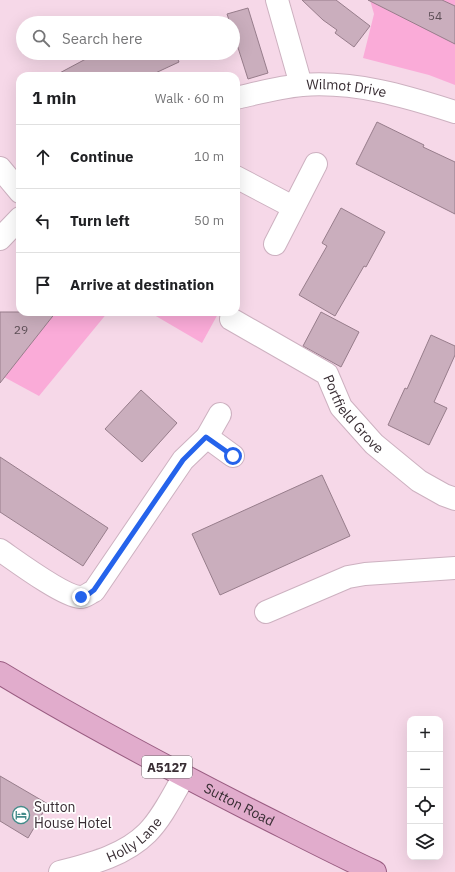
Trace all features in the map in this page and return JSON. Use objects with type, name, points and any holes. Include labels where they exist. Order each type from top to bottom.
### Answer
[{"type":"main road","name":"Sutton Road","points":[[0,673],[66,713],[184,776],[338,855],[375,872]]},
{"type":"street","points":[[277,0],[301,85]]},
{"type":"street","name":"Wilmot Drive","points":[[240,97],[301,85],[358,86],[411,98],[455,112]]},
{"type":"street","points":[[276,244],[316,164]]},
{"type":"street","points":[[0,168],[16,187]]},
{"type":"street","points":[[240,179],[294,207]]},
{"type":"street","points":[[0,239],[16,222]]},
{"type":"street","name":"Portfield Grove","points":[[231,319],[327,374],[341,407],[374,444],[419,481],[444,495],[455,499]]},
{"type":"street","points":[[2,555],[55,587],[75,596],[86,596],[94,590],[183,460],[206,437],[220,414]]},
{"type":"street","points":[[206,437],[233,456]]},
{"type":"street","points":[[266,612],[348,577],[365,574],[455,568]]},
{"type":"street","name":"Holly Lane","points":[[60,872],[106,859],[130,846],[147,833],[161,814],[184,776]]},
{"type":"shaded area","points":[[370,0],[455,0],[455,85],[429,75],[363,58],[374,14]]},
{"type":"shaded area","points":[[53,316],[105,316],[39,396],[4,377]]},
{"type":"shaded area","points":[[156,316],[217,316],[202,343]]},
{"type":"building","points":[[302,0],[336,0],[370,26],[354,47],[335,33],[337,30],[323,20]]},
{"type":"building","points":[[368,0],[442,0],[455,6],[455,44]]},
{"type":"building","points":[[248,8],[268,73],[248,79],[240,54],[240,16],[228,16],[227,14]]},
{"type":"building","points":[[84,60],[178,60],[179,62],[158,72],[61,72]]},
{"type":"building","points":[[377,122],[424,145],[423,147],[455,162],[455,214],[356,164]]},
{"type":"building","points":[[341,208],[385,232],[366,267],[364,266],[335,316],[299,295],[327,246],[322,243]]},
{"type":"building","points":[[0,312],[16,312],[16,316],[53,316],[0,383]]},
{"type":"building","points":[[321,312],[359,332],[341,367],[303,346]]},
{"type":"building","points":[[431,335],[455,346],[455,355],[434,402],[447,408],[429,445],[388,425],[405,388],[407,389]]},
{"type":"building","points":[[141,390],[177,423],[142,462],[105,429]]},
{"type":"building","points":[[0,457],[108,528],[83,566],[0,512]]},
{"type":"building","points":[[322,475],[350,536],[220,595],[192,534]]},
{"type":"building","name":"Sutton House Hotel","points":[[0,776],[48,804],[28,838],[0,821]]},
{"type":"place","name":"Sutton House Hotel","points":[[21,815]]},
{"type":"route","points":[[81,597],[86,596],[94,590],[183,460],[206,437],[233,456]]}]
